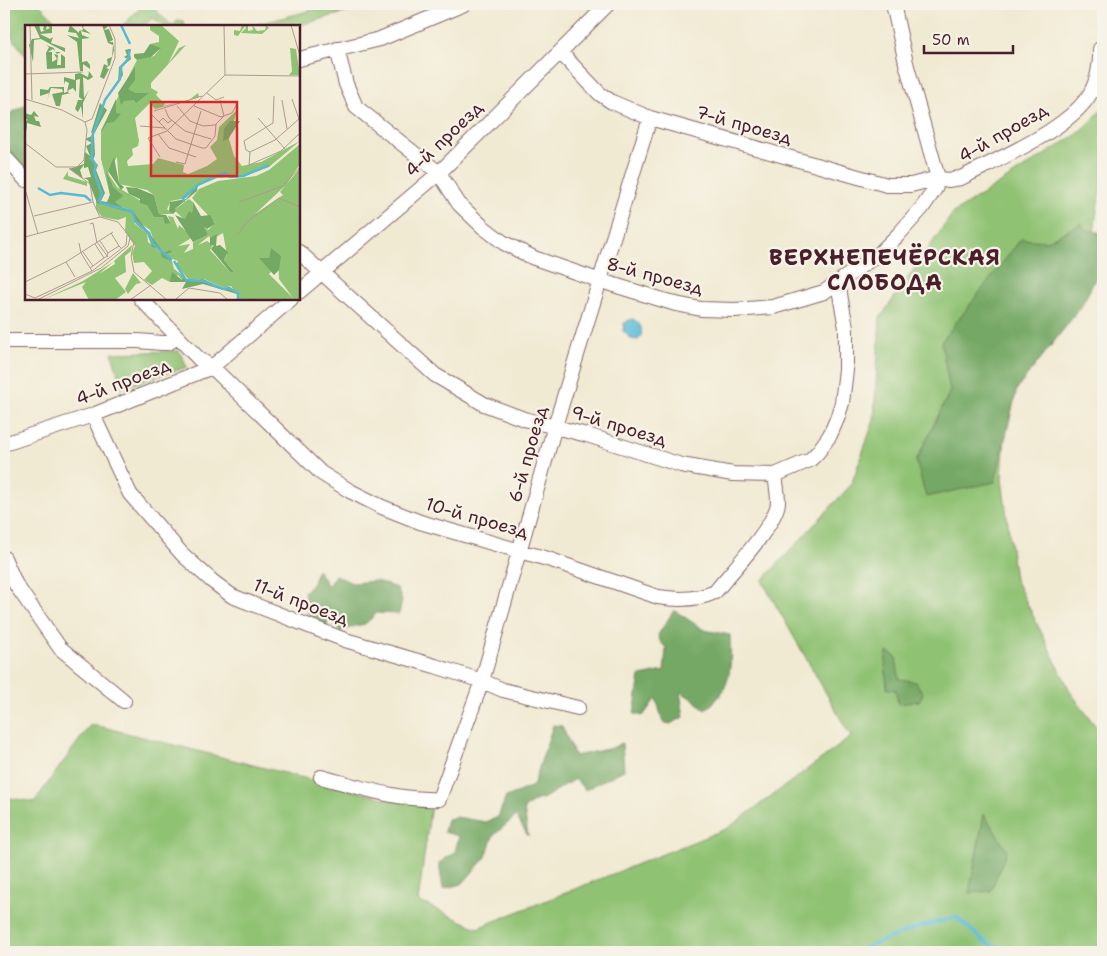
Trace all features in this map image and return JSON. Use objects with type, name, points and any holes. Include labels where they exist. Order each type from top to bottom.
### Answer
[{"type":"street","points":[[300,59],[380,39],[464,4]]},
{"type":"street","name":"4-й проезд","points":[[300,291],[438,173],[608,4]]},
{"type":"street","points":[[893,4],[906,63],[938,178]]},
{"type":"street","name":"8-й проезд","points":[[337,49],[346,84],[356,107],[438,173],[459,204],[483,227],[504,243],[534,258],[676,304],[701,309],[735,310],[780,305],[824,292],[880,254],[922,208],[935,189],[938,178]]},
{"type":"street","name":"4-й проезд","points":[[938,178],[948,180],[961,178],[1041,137],[1060,123],[1088,97],[1101,63],[1100,49]]},
{"type":"street","name":"7-й проезд","points":[[560,52],[600,94],[612,102],[650,118],[887,185],[911,185],[938,178]]},
{"type":"street","name":"6-й проезд","points":[[321,778],[404,797],[421,800],[439,799],[482,681],[556,426],[650,118]]},
{"type":"street","points":[[4,156],[25,179]]},
{"type":"street","name":"9-й проезд","points":[[300,253],[434,376],[484,404],[524,419],[556,426],[681,464],[733,474],[774,475]]},
{"type":"street","points":[[774,475],[810,460],[830,434],[837,419],[842,403],[846,362],[846,328],[838,283]]},
{"type":"street","name":"10-й проезд","points":[[142,300],[198,359],[212,367],[321,473],[350,491],[382,507],[420,522],[551,560],[658,597],[670,599],[704,597],[715,592],[765,530],[776,511],[778,503],[774,475]]},
{"type":"street","name":"4-й проезд","points":[[4,444],[93,415],[212,367],[290,300]]},
{"type":"street","points":[[4,341],[138,340],[162,343],[178,337]]},
{"type":"street","name":"11-й проезд","points":[[93,415],[130,494],[182,554],[232,596],[345,640],[435,666],[503,690],[578,708]]},
{"type":"street","points":[[4,558],[16,585],[60,648],[124,701]]},
{"type":"green space","points":[[4,4],[39,4],[60,25],[25,25],[25,55],[4,27]]},
{"type":"green space","points":[[144,4],[153,4],[152,6],[171,25],[161,25],[153,18],[144,25],[123,25]]},
{"type":"green space","points":[[350,4],[376,4],[300,25],[254,25],[317,9],[321,11]]},
{"type":"green space","points":[[179,20],[184,21],[185,25],[173,25]]},
{"type":"green space","points":[[25,106],[25,131],[23,132],[25,141],[25,172],[10,156],[4,132],[4,124],[11,113]]},
{"type":"green space","points":[[1103,108],[1103,169],[1086,286],[1008,392],[1002,479],[1015,579],[1071,693],[1103,736],[1103,952],[4,952],[4,797],[34,802],[91,724],[387,799],[431,805],[418,901],[477,928],[728,828],[851,737],[762,581],[851,485],[874,420],[880,318],[953,213],[1082,131]]},
{"type":"green space","points":[[1082,223],[1084,229],[1103,233],[1103,264],[1081,307],[1017,389],[995,482],[926,497],[916,461],[950,391],[941,342],[1021,239],[1047,241]]},
{"type":"green space","points":[[179,351],[187,367],[122,388],[112,353]]},
{"type":"green space","points":[[317,569],[328,586],[335,575],[352,583],[376,581],[397,588],[402,601],[399,614],[377,613],[365,624],[340,632],[331,615],[326,627],[309,620],[304,592],[313,583]]},
{"type":"green space","points":[[674,610],[704,630],[730,635],[730,668],[721,694],[705,710],[693,699],[680,692],[684,717],[670,724],[663,722],[656,698],[643,716],[634,714],[640,676],[664,671],[666,648],[658,635]]},
{"type":"green space","points":[[887,652],[896,657],[899,679],[916,682],[923,694],[919,701],[898,704],[896,690],[887,689],[885,663]]},
{"type":"green space","points":[[553,725],[562,726],[575,756],[612,748],[622,743],[624,770],[585,790],[575,779],[524,808],[528,836],[516,816],[493,836],[486,857],[462,884],[443,889],[439,863],[455,852],[459,836],[444,832],[447,819],[456,817],[486,822],[498,817],[506,797],[533,786]]},
{"type":"green space","points":[[984,814],[1007,851],[991,891],[969,893]]},
{"type":"water","points":[[632,319],[638,322],[642,331],[638,340],[631,339],[623,331],[624,323]]},
{"type":"waterway","points":[[854,952],[916,928],[956,917],[985,942],[1003,952]]},
{"type":"district","name":"ВЕРХНЕПЕЧЁРСКАЯ СЛОБОДА","points":[[885,270]]}]
